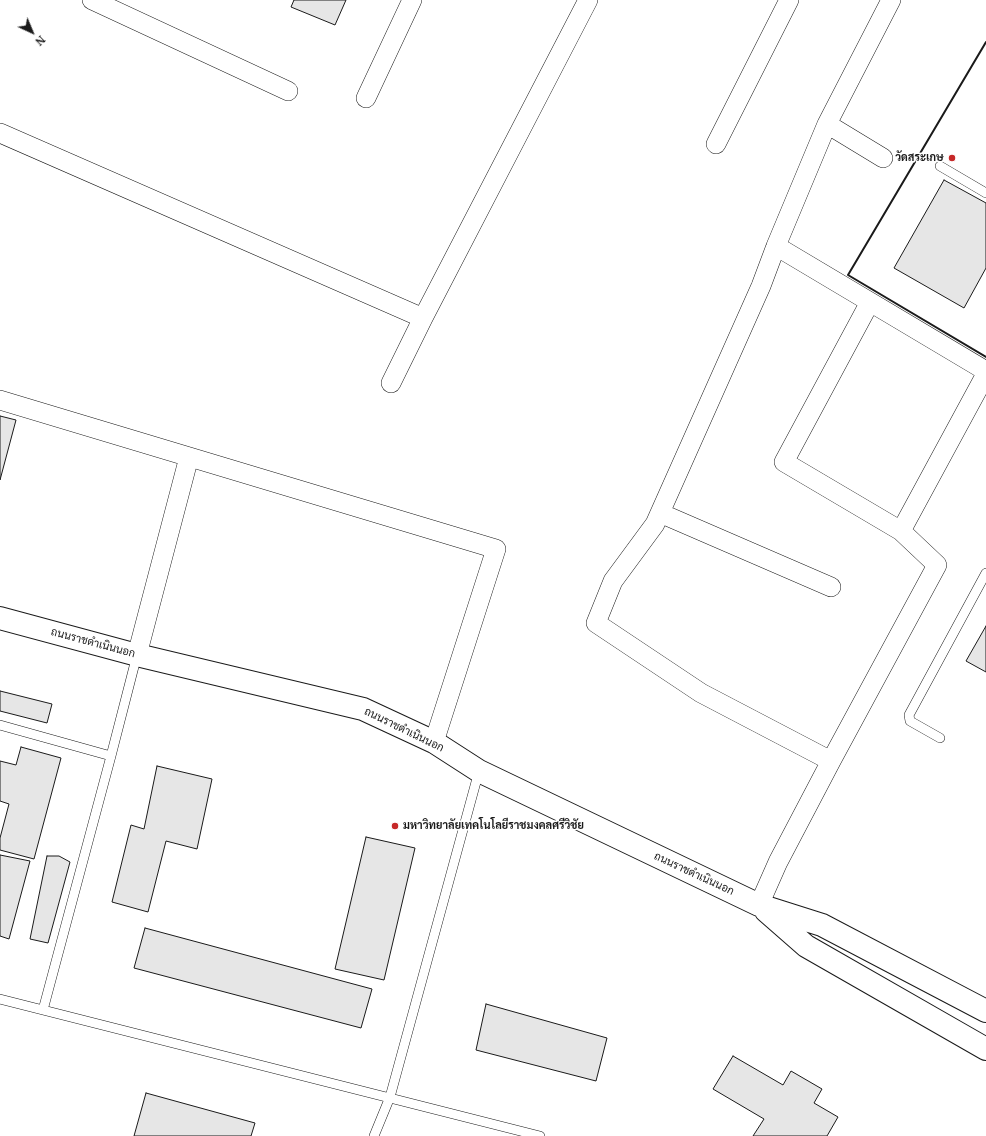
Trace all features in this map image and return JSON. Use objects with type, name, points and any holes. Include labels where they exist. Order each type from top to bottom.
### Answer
[{"type":"street","points":[[92,0],[288,91]]},
{"type":"street","points":[[366,98],[412,0]]},
{"type":"street","points":[[391,382],[588,0]]},
{"type":"street","points":[[716,144],[789,0]]},
{"type":"street","points":[[831,761],[701,693],[596,623],[613,581],[655,524],[761,286],[776,246],[827,124],[891,0]]},
{"type":"street","points":[[827,124],[883,158]]},
{"type":"street","points":[[0,133],[423,318]]},
{"type":"street","points":[[776,246],[986,372],[901,530]]},
{"type":"street","points":[[759,905],[778,862],[937,565],[901,530],[784,462],[870,302]]},
{"type":"street","points":[[0,400],[496,550],[434,742]]},
{"type":"street","points":[[137,655],[189,457]]},
{"type":"street","points":[[660,513],[831,587]]},
{"type":"street","name":"ถนนราชดำเนินนอก","points":[[0,618],[137,655],[363,710],[434,742],[479,771],[759,905],[822,925],[986,1011]]},
{"type":"street","name":"ถนนราชดำเนินนอก","points":[[759,905],[806,946],[986,1049]]},
{"type":"lane","points":[[940,166],[986,193]]},
{"type":"lane","points":[[940,738],[910,721],[909,715],[986,573]]},
{"type":"lane","points":[[43,1010],[137,655]]},
{"type":"lane","points":[[0,725],[111,756]]},
{"type":"lane","points":[[374,1136],[390,1097],[479,771]]},
{"type":"lane","points":[[0,998],[540,1136]]},
{"type":"building","points":[[294,0],[346,0],[335,25],[291,7]]},
{"type":"building","points":[[944,180],[986,203],[986,268],[964,308],[894,268]]},
{"type":"building","points":[[0,416],[16,420],[0,480]]},
{"type":"building","points":[[986,626],[986,672],[966,661]]},
{"type":"building","points":[[0,691],[52,704],[47,723],[0,711]]},
{"type":"building","points":[[21,747],[61,758],[34,859],[0,850],[0,838],[9,804],[0,801],[0,761],[16,765]]},
{"type":"building","points":[[157,766],[212,779],[197,849],[166,841],[148,912],[112,902],[131,825],[144,829]]},
{"type":"building","points":[[366,837],[415,848],[384,980],[335,969]]},
{"type":"building","points":[[0,855],[30,861],[9,939],[0,936]]},
{"type":"building","points":[[47,856],[59,856],[70,862],[48,943],[30,939]]},
{"type":"building","points":[[145,928],[372,989],[361,1028],[134,968]]},
{"type":"building","points":[[486,1004],[607,1038],[596,1081],[476,1050]]},
{"type":"building","points":[[733,1056],[783,1085],[791,1071],[822,1089],[814,1103],[838,1117],[827,1136],[753,1136],[764,1119],[713,1089]]},
{"type":"building","points":[[146,1093],[255,1123],[251,1136],[134,1136]]},
{"type":"wall","points":[[986,42],[848,275],[986,357]]},
{"type":"place","name":"วัดสระเกษ","points":[[952,158]]},
{"type":"place","name":"มหาวิทยาลัยเทคโนโลยีราชมงคลศรีวิชัย","points":[[395,826]]}]
